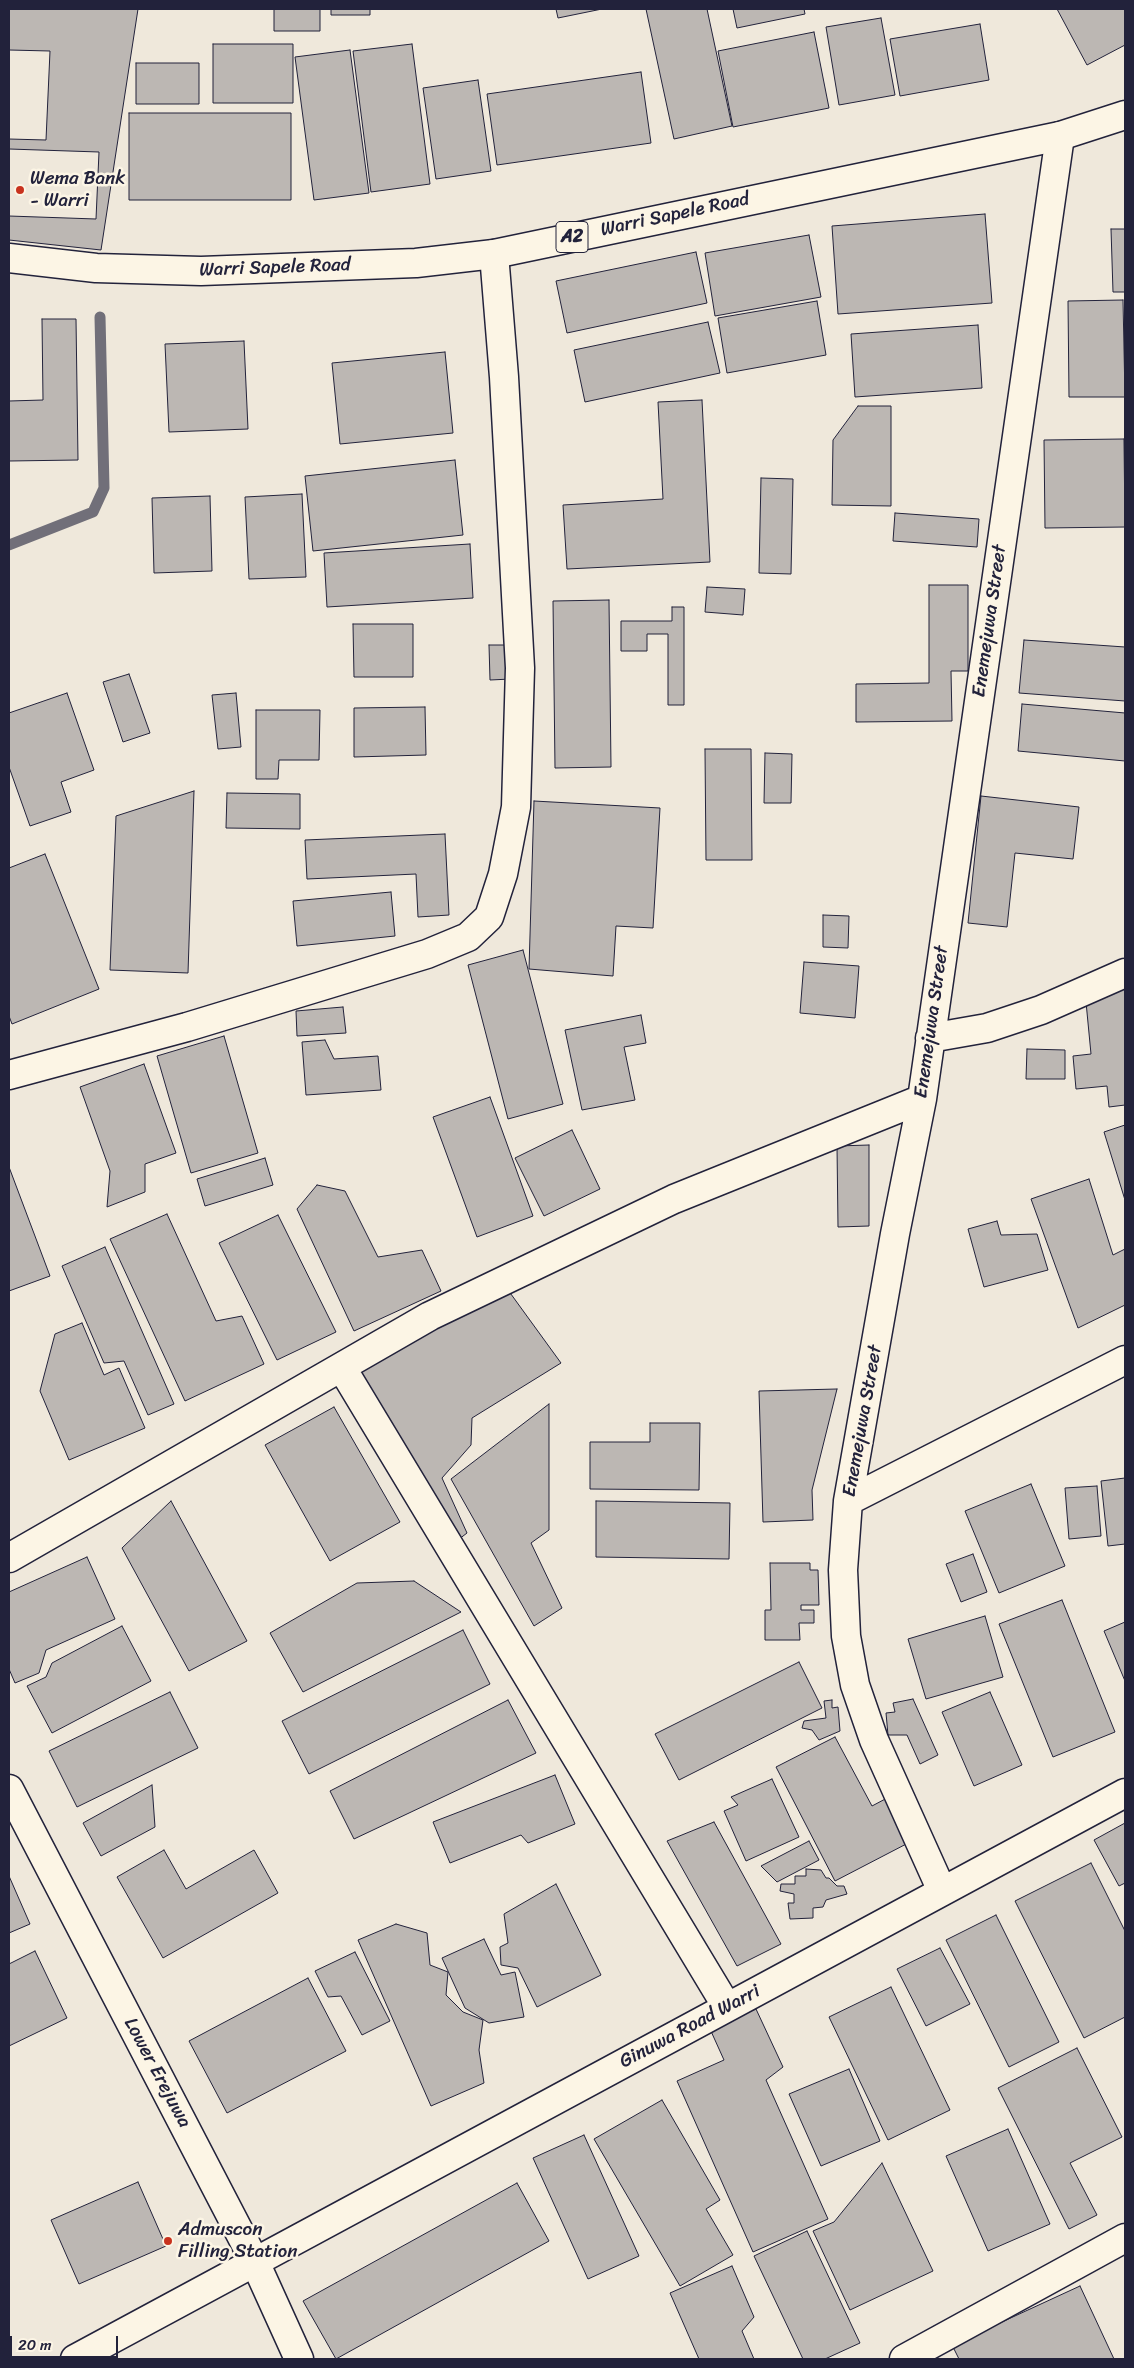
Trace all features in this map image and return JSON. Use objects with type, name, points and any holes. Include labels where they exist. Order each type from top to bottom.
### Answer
[{"type":"main road","name":"Warri Sapele Road","points":[[9,258],[96,268],[201,271],[416,263],[494,254],[1060,136],[1125,115]]},
{"type":"main road","name":"Enemejuwa Street","points":[[942,1891],[874,1740],[855,1685],[846,1636],[843,1570],[848,1501],[922,1099],[1060,136]]},
{"type":"main road","points":[[9,1075],[187,1027],[428,954],[468,937],[489,916],[503,874],[516,807],[520,668],[504,377],[494,254]]},
{"type":"main road","points":[[930,1038],[996,1025],[1041,1010],[1125,973]]},
{"type":"main road","points":[[9,1558],[430,1316],[674,1199],[922,1099]]},
{"type":"main road","points":[[848,1501],[1125,1360]]},
{"type":"main road","points":[[342,1368],[727,2007]]},
{"type":"main road","name":"Lower Erejuwa","points":[[9,1789],[255,2262],[300,2359]]},
{"type":"main road","name":"Ginuwa Road Warri","points":[[75,2359],[1125,1793]]},
{"type":"main road","points":[[904,2359],[1125,2238]]},
{"type":"building","name":"Wema Bank - Warri","points":[[9,9],[138,9],[101,250],[9,240]]},
{"type":"building","points":[[274,9],[320,9],[320,31],[274,31]]},
{"type":"building","points":[[331,9],[370,9],[370,15],[331,15]]},
{"type":"building","points":[[556,9],[602,9],[558,18]]},
{"type":"building","points":[[646,9],[707,9],[732,126],[674,139]]},
{"type":"building","points":[[733,9],[804,9],[805,14],[737,28]]},
{"type":"building","points":[[1057,9],[1125,9],[1125,45],[1087,65]]},
{"type":"building","points":[[881,18],[895,95],[839,105],[826,27]]},
{"type":"building","points":[[980,24],[989,80],[900,96],[890,39]]},
{"type":"building","points":[[814,32],[829,108],[733,127],[718,51]]},
{"type":"building","points":[[213,44],[293,44],[293,103],[213,103]]},
{"type":"building","points":[[412,44],[430,184],[371,192],[353,51]]},
{"type":"building","points":[[9,50],[50,51],[46,140],[9,139]]},
{"type":"building","points":[[350,50],[369,193],[314,200],[295,57]]},
{"type":"building","points":[[136,63],[199,63],[199,104],[136,104]]},
{"type":"building","points":[[641,72],[651,143],[497,165],[487,94]]},
{"type":"building","points":[[478,80],[491,171],[436,179],[423,88]]},
{"type":"building","points":[[129,113],[291,113],[291,200],[129,200]]},
{"type":"building","points":[[9,149],[99,152],[96,219],[9,216]]},
{"type":"building","points":[[985,214],[992,303],[838,314],[832,226]]},
{"type":"building","points":[[1111,229],[1125,229],[1125,292],[1113,292]]},
{"type":"building","points":[[809,235],[821,297],[715,316],[705,253]]},
{"type":"building","points":[[696,252],[707,303],[567,333],[556,281]]},
{"type":"building","points":[[1123,300],[1125,397],[1069,397],[1068,301]]},
{"type":"building","points":[[817,301],[826,355],[727,373],[718,318]]},
{"type":"building","points":[[42,319],[76,319],[78,460],[9,461],[9,401],[43,400]]},
{"type":"building","points":[[708,322],[720,373],[585,402],[574,350]]},
{"type":"building","points":[[978,325],[982,388],[855,397],[851,334]]},
{"type":"building","points":[[244,341],[248,429],[169,432],[165,344]]},
{"type":"building","points":[[445,352],[453,433],[340,444],[332,363]]},
{"type":"building","points":[[702,400],[710,562],[567,569],[563,505],[663,499],[658,402]]},
{"type":"building","points":[[858,406],[891,406],[891,506],[832,505],[833,440]]},
{"type":"building","points":[[1124,439],[1125,527],[1045,528],[1044,440]]},
{"type":"building","points":[[455,460],[463,535],[313,551],[305,476]]},
{"type":"building","points":[[761,478],[793,479],[791,574],[759,573]]},
{"type":"building","points":[[302,494],[306,577],[249,579],[245,497]]},
{"type":"building","points":[[210,496],[212,571],[154,573],[152,498]]},
{"type":"building","points":[[895,513],[979,519],[977,547],[893,541]]},
{"type":"building","points":[[470,544],[473,598],[327,607],[324,553]]},
{"type":"building","points":[[929,585],[968,585],[968,671],[951,671],[952,721],[856,722],[856,684],[929,683]]},
{"type":"building","points":[[707,587],[745,589],[743,615],[705,612]]},
{"type":"building","points":[[609,600],[611,767],[555,768],[553,601]]},
{"type":"building","points":[[672,607],[684,607],[684,705],[668,705],[668,634],[647,634],[647,651],[621,651],[621,621],[672,621]]},
{"type":"building","points":[[353,624],[413,624],[413,677],[354,677]]},
{"type":"building","points":[[1024,640],[1125,647],[1125,701],[1019,693]]},
{"type":"building","points":[[489,645],[509,645],[511,679],[490,680]]},
{"type":"building","points":[[129,674],[150,733],[123,742],[103,682]]},
{"type":"building","points":[[67,693],[94,770],[61,782],[71,812],[30,826],[9,767],[9,713]]},
{"type":"building","points":[[236,693],[241,747],[218,749],[212,695]]},
{"type":"building","points":[[1022,704],[1125,713],[1125,761],[1018,751]]},
{"type":"building","points":[[425,707],[426,755],[354,757],[354,708]]},
{"type":"building","points":[[256,710],[320,710],[319,760],[279,760],[278,779],[256,779]]},
{"type":"building","points":[[705,749],[751,749],[752,860],[706,860]]},
{"type":"building","points":[[765,753],[792,754],[791,803],[764,803]]},
{"type":"building","points":[[194,791],[188,973],[110,970],[116,816]]},
{"type":"building","points":[[227,793],[300,794],[300,829],[226,828]]},
{"type":"building","points":[[981,796],[1079,807],[1073,859],[1015,853],[1007,927],[968,923]]},
{"type":"building","points":[[534,801],[660,808],[653,928],[616,926],[613,976],[529,969]]},
{"type":"building","points":[[445,834],[449,915],[418,917],[416,874],[307,879],[305,840]]},
{"type":"building","points":[[45,854],[99,989],[12,1024],[9,1016],[9,868]]},
{"type":"building","points":[[391,892],[395,936],[297,946],[293,901]]},
{"type":"building","points":[[823,915],[849,916],[848,948],[823,947]]},
{"type":"building","points":[[523,950],[563,1104],[508,1119],[468,965]]},
{"type":"building","points":[[804,962],[859,966],[855,1018],[800,1013]]},
{"type":"building","points":[[1125,985],[1125,1105],[1109,1107],[1107,1086],[1076,1089],[1073,1056],[1091,1054],[1086,1002]]},
{"type":"building","points":[[343,1007],[346,1033],[297,1036],[296,1011]]},
{"type":"building","points":[[641,1015],[646,1043],[624,1047],[635,1100],[582,1110],[565,1030]]},
{"type":"building","points":[[224,1036],[258,1153],[191,1173],[157,1056]]},
{"type":"building","points":[[325,1040],[334,1059],[378,1056],[381,1090],[306,1095],[302,1042]]},
{"type":"building","points":[[1027,1049],[1065,1050],[1065,1079],[1026,1079]]},
{"type":"building","points":[[144,1064],[176,1153],[145,1164],[145,1192],[107,1207],[110,1171],[80,1087]]},
{"type":"building","points":[[490,1097],[533,1216],[477,1237],[433,1117]]},
{"type":"building","points":[[1125,1125],[1125,1200],[1104,1132]]},
{"type":"building","points":[[572,1130],[600,1189],[544,1216],[515,1158]]},
{"type":"building","points":[[869,1145],[869,1226],[838,1227],[837,1146]]},
{"type":"building","points":[[265,1158],[273,1185],[205,1206],[197,1179]]},
{"type":"building","points":[[9,1167],[50,1276],[9,1291]]},
{"type":"building","points":[[1089,1179],[1113,1255],[1125,1249],[1125,1305],[1078,1328],[1031,1199]]},
{"type":"building","points":[[317,1185],[345,1191],[378,1257],[422,1250],[441,1291],[354,1331],[297,1209]]},
{"type":"building","points":[[167,1214],[216,1321],[242,1316],[264,1364],[185,1401],[110,1239]]},
{"type":"building","points":[[278,1215],[336,1332],[277,1360],[219,1243]]},
{"type":"building","points":[[997,1221],[1001,1235],[1037,1234],[1048,1270],[984,1287],[968,1229]]},
{"type":"building","points":[[105,1247],[174,1404],[148,1415],[124,1361],[104,1363],[62,1266]]},
{"type":"building","points":[[508,1290],[561,1363],[472,1418],[471,1445],[442,1478],[467,1533],[454,1543],[357,1372]]},
{"type":"building","points":[[82,1323],[104,1375],[119,1368],[145,1428],[69,1460],[40,1391],[55,1334]]},
{"type":"building","points":[[837,1389],[812,1490],[813,1520],[763,1522],[759,1391]]},
{"type":"building","points":[[549,1404],[549,1530],[531,1543],[562,1608],[534,1626],[451,1479]]},
{"type":"building","points":[[334,1407],[400,1522],[330,1561],[265,1445]]},
{"type":"building","points":[[650,1423],[700,1423],[699,1490],[590,1489],[590,1442],[650,1442]]},
{"type":"building","points":[[1125,1478],[1125,1544],[1108,1546],[1101,1481]]},
{"type":"building","points":[[1031,1484],[1065,1566],[999,1593],[965,1511]]},
{"type":"building","points":[[1097,1486],[1101,1536],[1069,1539],[1065,1488]]},
{"type":"building","points":[[171,1501],[247,1641],[189,1671],[122,1548]]},
{"type":"building","points":[[596,1501],[730,1503],[729,1559],[596,1557]]},
{"type":"building","points":[[973,1554],[987,1592],[961,1602],[946,1564]]},
{"type":"building","points":[[87,1557],[115,1619],[46,1650],[39,1673],[15,1683],[9,1669],[9,1592]]},
{"type":"building","points":[[770,1563],[810,1563],[810,1570],[818,1570],[819,1605],[801,1605],[801,1610],[814,1610],[814,1623],[799,1623],[800,1640],[765,1640],[765,1610],[771,1610]]},
{"type":"building","points":[[414,1581],[461,1612],[303,1692],[270,1633],[357,1583]]},
{"type":"building","points":[[1062,1600],[1115,1732],[1053,1757],[999,1624]]},
{"type":"building","points":[[985,1616],[1003,1677],[926,1699],[908,1639]]},
{"type":"building","points":[[1125,1622],[1125,1681],[1104,1631]]},
{"type":"building","points":[[122,1626],[151,1681],[52,1733],[27,1686],[46,1677],[52,1663]]},
{"type":"building","points":[[463,1630],[490,1684],[309,1774],[282,1721]]},
{"type":"building","points":[[799,1662],[822,1708],[679,1780],[655,1734]]},
{"type":"building","points":[[170,1692],[198,1748],[77,1807],[49,1751]]},
{"type":"building","points":[[990,1692],[1022,1765],[974,1786],[942,1712]]},
{"type":"building","points":[[913,1699],[938,1755],[920,1764],[907,1735],[888,1735],[886,1713],[895,1712],[893,1703]]},
{"type":"building","points":[[508,1700],[536,1753],[354,1839],[330,1791]]},
{"type":"building","points":[[832,1700],[832,1708],[838,1707],[840,1731],[819,1740],[812,1730],[802,1728],[804,1721],[826,1718],[824,1701]]},
{"type":"building","points":[[835,1737],[872,1806],[889,1797],[912,1841],[835,1881],[776,1767]]},
{"type":"building","points":[[555,1775],[575,1824],[528,1843],[521,1835],[450,1863],[433,1822]]},
{"type":"building","points":[[772,1779],[799,1837],[746,1861],[724,1811],[738,1805],[731,1797]]},
{"type":"building","points":[[152,1785],[155,1827],[101,1856],[83,1823]]},
{"type":"building","points":[[714,1822],[781,1944],[737,1966],[667,1841]]},
{"type":"building","points":[[1125,1823],[1125,1883],[1119,1886],[1094,1840]]},
{"type":"building","points":[[809,1841],[819,1860],[777,1882],[761,1866]]},
{"type":"building","points":[[164,1850],[186,1889],[254,1850],[278,1893],[163,1958],[117,1877]]},
{"type":"building","points":[[1091,1863],[1125,1931],[1125,2017],[1084,2038],[1015,1901]]},
{"type":"building","points":[[806,1869],[821,1870],[826,1878],[829,1878],[837,1886],[844,1886],[847,1894],[826,1900],[823,1907],[813,1908],[813,1918],[790,1919],[788,1903],[794,1903],[794,1894],[780,1891],[781,1884],[795,1884],[795,1876],[806,1876]]},
{"type":"building","points":[[9,1876],[30,1924],[9,1933]]},
{"type":"building","points":[[556,1884],[601,1975],[537,2007],[518,1968],[501,1965],[500,1947],[508,1943],[504,1914]]},
{"type":"building","points":[[996,1915],[1059,2042],[1009,2067],[946,1940]]},
{"type":"building","points":[[396,1924],[427,1933],[430,1965],[448,1972],[446,1995],[463,2012],[483,2020],[479,2050],[484,2083],[431,2106],[358,1940]]},
{"type":"building","points":[[484,1939],[501,1975],[515,1972],[524,2017],[489,2023],[465,2008],[442,1958]]},
{"type":"building","points":[[940,1948],[970,2004],[926,2026],[897,1969]]},
{"type":"building","points":[[35,1951],[67,2018],[9,2046],[9,1964]]},
{"type":"building","points":[[355,1952],[390,2021],[362,2035],[341,1996],[328,1997],[315,1971]]},
{"type":"building","points":[[308,1978],[346,2051],[227,2113],[189,2041]]},
{"type":"building","points":[[891,1987],[950,2110],[888,2140],[829,2017]]},
{"type":"building","points":[[756,2009],[783,2067],[766,2080],[828,2219],[753,2252],[677,2081],[724,2060],[710,2029]]},
{"type":"building","points":[[1077,2048],[1122,2137],[1070,2163],[1097,2215],[1069,2229],[998,2088]]},
{"type":"building","points":[[849,2069],[880,2141],[821,2166],[789,2094]]},
{"type":"building","points":[[662,2100],[720,2200],[706,2209],[733,2255],[680,2286],[594,2139]]},
{"type":"building","points":[[1008,2129],[1050,2224],[988,2251],[946,2156]]},
{"type":"building","points":[[584,2135],[639,2256],[588,2279],[533,2158]]},
{"type":"building","points":[[882,2163],[933,2271],[850,2310],[813,2231],[834,2222]]},
{"type":"building","points":[[138,2182],[166,2246],[79,2284],[51,2220]]},
{"type":"building","points":[[517,2183],[549,2241],[336,2359],[303,2301]]},
{"type":"building","points":[[807,2231],[860,2343],[825,2359],[803,2359],[754,2256]]},
{"type":"building","points":[[732,2266],[754,2317],[742,2331],[754,2359],[699,2359],[670,2293]]},
{"type":"building","points":[[1080,2286],[1114,2359],[959,2359],[952,2345]]},
{"type":"waterway","points":[[9,545],[93,512],[104,488],[100,317]]},
{"type":"place","name":"Wema Bank - Warri","points":[[20,190]]},
{"type":"place","name":"Admuscon Filling Station","points":[[168,2241]]}]
